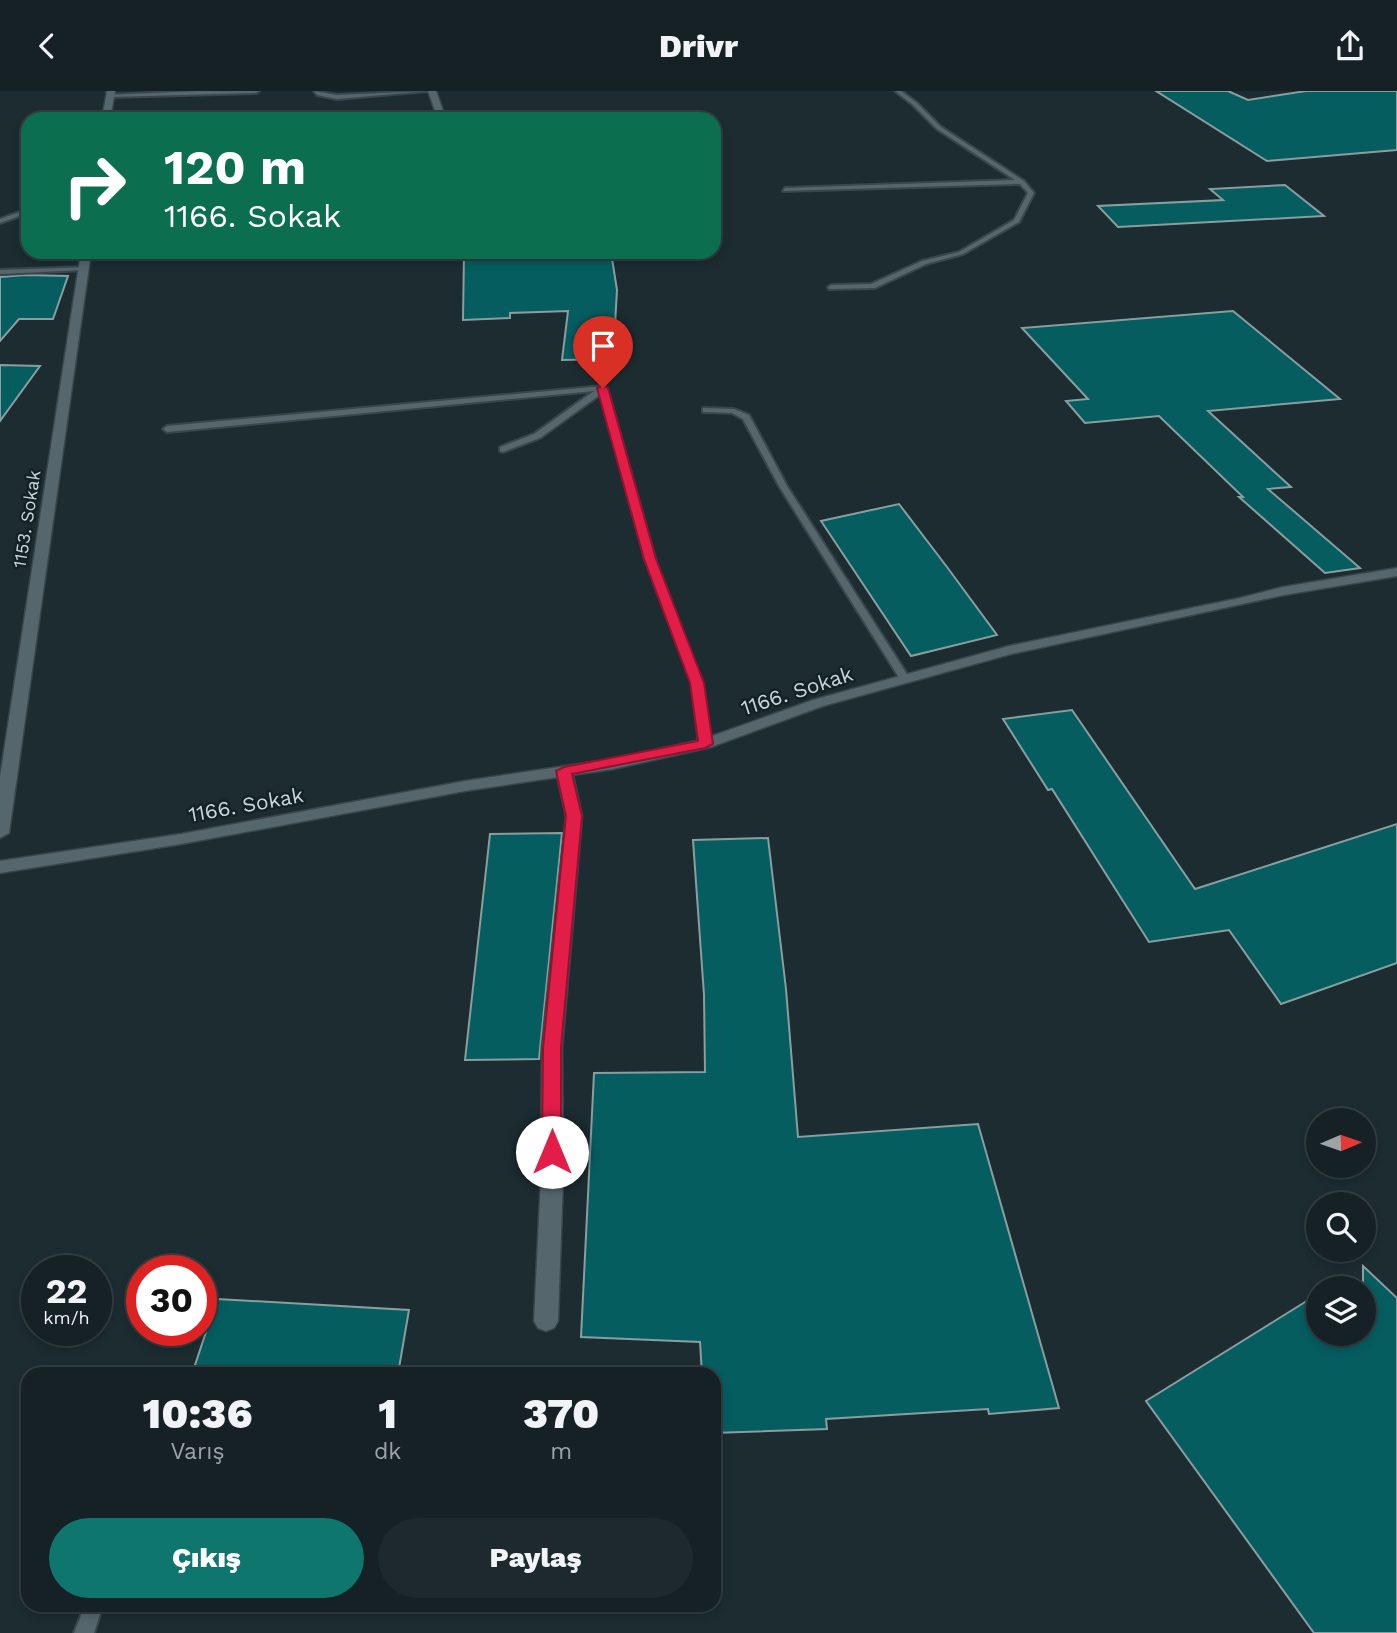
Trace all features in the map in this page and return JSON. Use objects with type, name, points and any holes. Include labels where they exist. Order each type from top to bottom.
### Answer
[{"type":"street","points":[[432,91],[440,112]]},
{"type":"street","points":[[107,112],[111,93]]},
{"type":"street","name":"1153. Sokak","points":[[0,833],[86,259]]},
{"type":"street","name":"1166. Sokak","points":[[0,867],[181,839],[705,744],[818,703],[1009,650],[1242,602],[1283,591],[1397,572]]},
{"type":"street","points":[[546,1321],[552,1178],[552,1048],[574,816],[564,771]]},
{"type":"lane","points":[[111,93],[256,91]]},
{"type":"lane","points":[[317,91],[319,94],[337,97],[425,91]]},
{"type":"lane","points":[[832,287],[872,286],[924,262],[961,253],[1017,221],[1031,193],[1022,182],[939,128],[898,91]]},
{"type":"lane","points":[[785,190],[1022,182]]},
{"type":"lane","points":[[0,221],[21,214]]},
{"type":"lane","points":[[0,272],[85,268]]},
{"type":"lane","points":[[167,429],[603,388]]},
{"type":"lane","points":[[503,449],[537,436],[603,388]]},
{"type":"lane","points":[[603,388],[650,559],[697,683],[705,744]]},
{"type":"lane","points":[[706,410],[734,411],[746,417],[783,487],[905,679]]},
{"type":"lane","points":[[83,1633],[92,1612]]},
{"type":"building","points":[[1156,91],[1228,91],[1248,100],[1306,91],[1397,91],[1397,150],[1267,161]]},
{"type":"building","points":[[1285,185],[1324,216],[1118,227],[1098,206],[1223,200],[1210,189]]},
{"type":"building","points":[[464,259],[612,259],[617,290],[613,359],[562,360],[568,311],[510,313],[510,318],[463,320]]},
{"type":"building","points":[[68,276],[53,319],[19,319],[0,341],[0,277]]},
{"type":"building","points":[[1233,311],[1340,399],[1208,411],[1291,487],[1268,489],[1360,568],[1325,573],[1239,497],[1243,497],[1159,416],[1085,423],[1066,401],[1088,399],[1022,328]]},
{"type":"building","points":[[0,365],[40,366],[0,421]]},
{"type":"building","points":[[899,504],[997,635],[911,656],[821,521]]},
{"type":"building","points":[[1072,710],[1195,889],[1397,824],[1397,963],[1281,1004],[1229,930],[1149,942],[1052,789],[1048,790],[1003,719]]},
{"type":"building","points":[[562,833],[539,1059],[465,1060],[490,834]]},
{"type":"building","points":[[768,838],[786,989],[798,1137],[978,1124],[1059,1408],[989,1414],[988,1409],[826,1419],[827,1429],[721,1433],[721,1367],[702,1367],[700,1342],[581,1337],[594,1073],[705,1072],[704,995],[693,840]]},
{"type":"building","points":[[1363,1266],[1374,1276],[1363,1276]]},
{"type":"building","points":[[1376,1278],[1397,1298],[1397,1633],[1314,1633],[1146,1401],[1306,1301],[1306,1346],[1376,1346]]},
{"type":"building","points":[[217,1299],[409,1310],[399,1367],[194,1367],[201,1346],[217,1346]]},
{"type":"route","points":[[552,1152],[552,1048],[574,816],[564,771],[613,764],[705,744],[697,683],[650,559],[603,388]]}]
